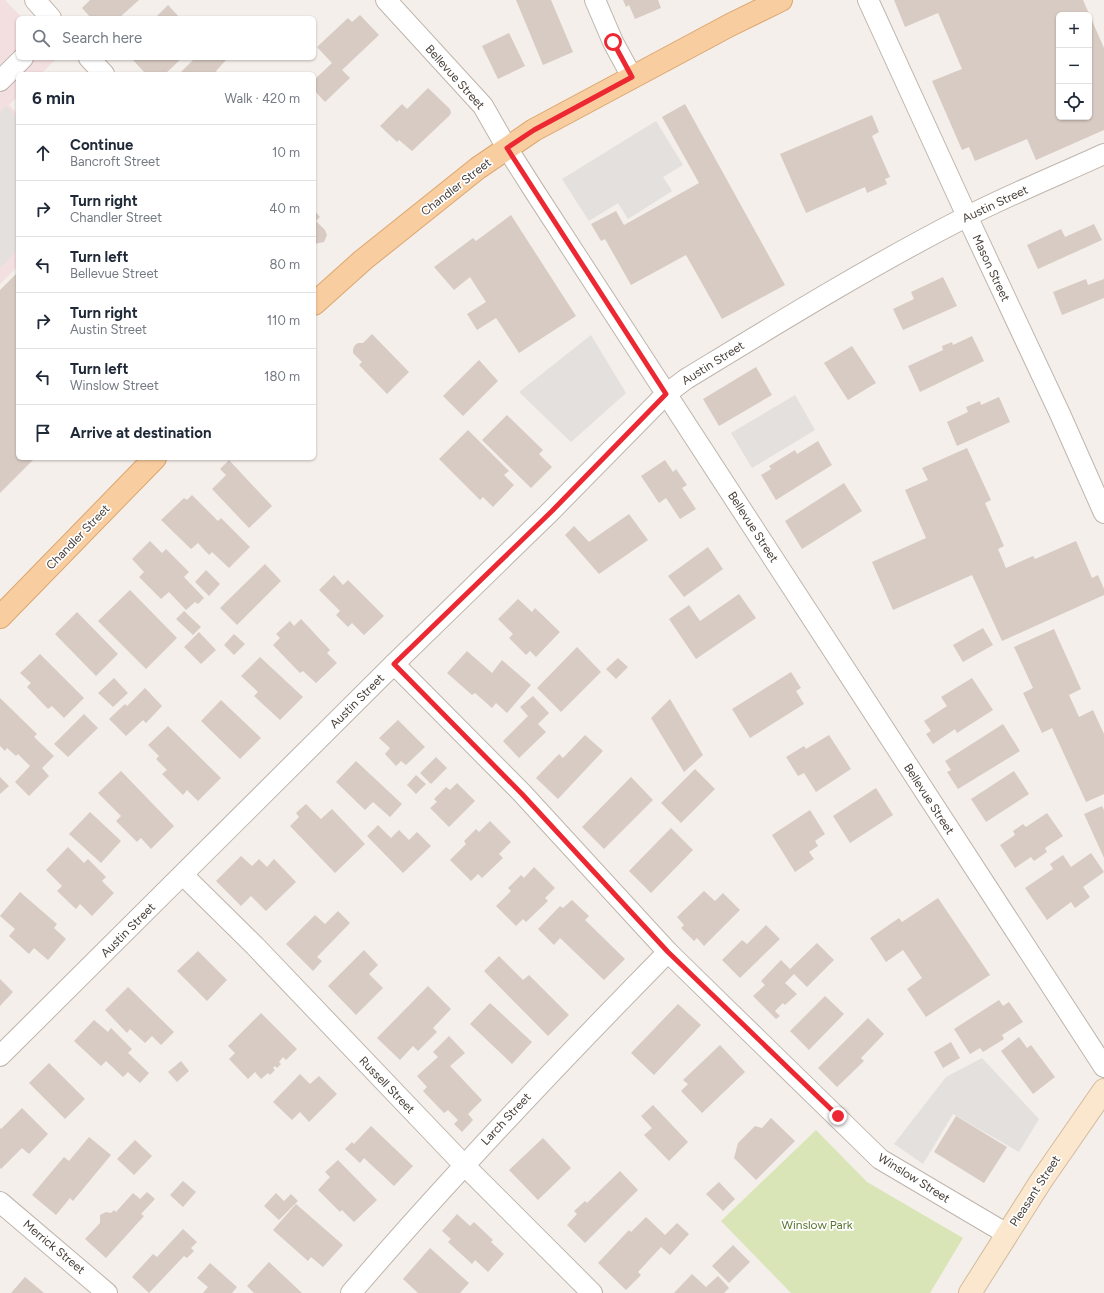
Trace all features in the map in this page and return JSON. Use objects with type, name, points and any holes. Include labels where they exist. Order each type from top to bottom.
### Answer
[{"type":"main road","name":"Chandler Street","points":[[316,302],[363,260],[478,168],[534,130],[730,25],[781,0]]},
{"type":"main road","name":"Chandler Street","points":[[0,616],[153,460]]},
{"type":"main road","name":"Pleasant Street","points":[[970,1293],[1041,1180],[1104,1090]]},
{"type":"street","points":[[35,0],[49,16]]},
{"type":"street","name":"Bellevue Street","points":[[386,0],[483,106],[507,148],[1104,1067]]},
{"type":"street","points":[[595,0],[613,42],[632,77]]},
{"type":"street","name":"Mason Street","points":[[868,0],[1060,414],[1104,513]]},
{"type":"street","points":[[0,81],[21,60]]},
{"type":"street","points":[[91,60],[102,72]]},
{"type":"street","name":"Austin Street","points":[[0,1056],[394,664],[552,511],[666,394],[812,302],[967,216],[1104,154]]},
{"type":"street","name":"Winslow Street","points":[[394,664],[522,794],[668,952],[880,1159],[1007,1234]]},
{"type":"street","name":"Russell Street","points":[[183,875],[255,946],[464,1164],[592,1293]]},
{"type":"street","name":"Larch Street","points":[[351,1293],[464,1164],[577,1044],[668,952]]},
{"type":"street","name":"Merrick Street","points":[[0,1202],[107,1293]]},
{"type":"shaded area","points":[[0,0],[5,0],[20,16],[16,16],[16,60],[55,60],[43,72],[16,72],[16,98],[9,105],[16,112],[16,268],[0,284]]},
{"type":"shaded area","points":[[6,106],[16,117],[16,251],[0,268],[0,112]]},
{"type":"shaded area","points":[[656,121],[683,165],[663,177],[672,191],[628,219],[618,203],[589,221],[562,179]]},
{"type":"shaded area","points":[[591,335],[626,393],[571,442],[519,392]]},
{"type":"shaded area","points":[[795,395],[815,430],[752,468],[731,433]]},
{"type":"shaded area","points":[[982,1058],[1039,1119],[1019,1152],[953,1114],[923,1164],[894,1144],[946,1077]]},
{"type":"green space","name":"Winslow Park","points":[[816,1130],[867,1182],[963,1238],[930,1293],[791,1293],[721,1221]]},
{"type":"building","points":[[90,0],[139,0],[121,16],[89,16],[82,8]]},
{"type":"building","points":[[516,0],[551,0],[573,52],[543,65]]},
{"type":"building","points":[[623,0],[658,0],[661,8],[635,19],[629,5],[626,7]]},
{"type":"building","points":[[894,0],[1083,0],[1088,12],[1056,12],[1056,120],[1092,120],[1092,21],[1104,48],[1104,130],[1036,160],[1027,139],[975,161],[969,147],[962,150],[932,81],[962,69],[938,13],[905,27]]},
{"type":"building","points":[[168,5],[178,16],[157,16]]},
{"type":"building","points":[[360,15],[379,35],[342,70],[350,78],[325,102],[316,92],[316,78],[332,63],[317,47],[348,18],[352,22]]},
{"type":"building","points":[[509,33],[525,66],[498,79],[482,46]]},
{"type":"building","points":[[133,60],[180,60],[167,72],[144,72]]},
{"type":"building","points":[[193,60],[226,60],[217,72],[181,72]]},
{"type":"building","points":[[428,88],[450,109],[451,113],[412,151],[399,140],[397,142],[380,126],[402,104],[407,109]]},
{"type":"building","points":[[685,104],[785,285],[722,319],[686,255],[631,285],[605,239],[601,241],[591,224],[616,211],[624,225],[699,183],[662,117]]},
{"type":"building","points":[[872,115],[879,132],[872,136],[890,177],[885,179],[887,184],[867,193],[865,187],[806,213],[780,154]]},
{"type":"building","points":[[316,212],[320,217],[316,221]]},
{"type":"building","points":[[511,215],[576,316],[519,353],[496,318],[477,330],[467,314],[486,302],[470,277],[454,290],[434,267],[473,238],[476,241]]},
{"type":"building","points":[[316,221],[325,230],[327,235],[324,242],[316,244]]},
{"type":"building","points":[[1094,224],[1102,240],[1038,269],[1027,245],[1061,229],[1065,237]]},
{"type":"building","points":[[16,274],[16,460],[33,460],[0,493],[0,290]]},
{"type":"building","points":[[943,277],[957,306],[903,330],[893,309],[914,299],[911,292]]},
{"type":"building","points":[[1086,279],[1088,285],[1104,279],[1104,298],[1062,315],[1053,292]]},
{"type":"building","points":[[372,334],[409,372],[387,394],[359,365],[362,362],[353,353],[355,345],[358,343],[363,343]]},
{"type":"building","points":[[972,336],[984,361],[920,392],[908,366],[943,350],[942,346],[952,342],[953,345]]},
{"type":"building","points":[[852,346],[876,383],[848,400],[824,363]]},
{"type":"building","points":[[479,360],[498,381],[463,416],[443,396]]},
{"type":"building","points":[[756,367],[772,395],[719,426],[703,399]]},
{"type":"building","points":[[999,397],[1010,422],[957,446],[947,422],[968,412],[966,407],[980,401],[981,405]]},
{"type":"building","points":[[507,415],[543,450],[539,454],[552,467],[531,488],[482,440]]},
{"type":"building","points":[[468,430],[509,471],[504,475],[514,485],[493,507],[483,497],[480,500],[439,459]]},
{"type":"building","points":[[818,441],[832,465],[776,500],[761,475],[771,469],[769,466],[795,450],[797,454]]},
{"type":"building","points":[[967,448],[991,500],[985,503],[1004,546],[998,549],[1006,568],[1033,556],[1035,559],[1076,541],[1092,578],[1098,575],[1104,589],[1104,595],[1002,641],[972,575],[893,610],[872,562],[926,538],[905,490],[928,480],[922,468]]},
{"type":"building","points":[[229,460],[272,506],[249,528],[212,489],[226,475],[220,469]]},
{"type":"building","points":[[665,460],[673,472],[676,469],[687,485],[682,488],[696,509],[680,519],[666,498],[659,503],[641,476]]},
{"type":"building","points":[[844,483],[862,511],[802,549],[785,521]]},
{"type":"building","points":[[192,495],[218,521],[221,518],[250,547],[229,568],[212,552],[209,555],[198,543],[191,549],[161,520],[184,498],[187,500]]},
{"type":"building","points":[[629,514],[648,540],[599,574],[565,535],[574,526],[589,542]]},
{"type":"building","points":[[150,541],[162,553],[166,549],[189,572],[184,577],[204,598],[198,604],[195,602],[186,610],[169,592],[161,599],[139,577],[144,572],[132,559]]},
{"type":"building","points":[[708,547],[723,569],[684,597],[668,576]]},
{"type":"building","points":[[265,564],[281,581],[237,625],[220,608]]},
{"type":"building","points":[[206,570],[220,584],[209,596],[195,582]]},
{"type":"building","points":[[334,575],[343,585],[348,580],[384,616],[364,635],[352,623],[348,627],[336,615],[340,611],[319,590]]},
{"type":"building","points":[[130,590],[177,638],[146,669],[98,621]]},
{"type":"building","points":[[739,594],[756,618],[696,659],[669,619],[689,605],[700,621]]},
{"type":"building","points":[[518,599],[532,612],[535,608],[560,632],[536,657],[530,651],[526,655],[509,638],[513,634],[498,619]]},
{"type":"building","points":[[184,611],[201,627],[193,635],[176,619]]},
{"type":"building","points":[[77,612],[118,654],[96,676],[55,634]]},
{"type":"building","points":[[301,619],[330,650],[327,653],[337,663],[316,683],[303,671],[300,673],[273,645],[280,638],[276,634],[290,621],[294,626]]},
{"type":"building","points":[[983,628],[993,645],[963,662],[953,645]]},
{"type":"building","points":[[1054,629],[1081,689],[1069,695],[1079,717],[1093,710],[1104,734],[1104,794],[1086,802],[1052,728],[1042,733],[1023,693],[1033,688],[1014,647]]},
{"type":"building","points":[[199,632],[216,650],[201,664],[184,647]]},
{"type":"building","points":[[234,634],[245,644],[234,655],[224,645]]},
{"type":"building","points":[[577,647],[601,672],[561,712],[537,688]]},
{"type":"building","points":[[467,651],[492,673],[502,660],[531,685],[507,713],[496,703],[492,708],[475,693],[472,695],[447,673]]},
{"type":"building","points":[[40,654],[84,698],[64,718],[52,706],[48,709],[27,687],[31,683],[20,673]]},
{"type":"building","points":[[260,657],[303,697],[280,720],[254,696],[258,692],[241,676]]},
{"type":"building","points":[[618,658],[628,667],[616,679],[606,669]]},
{"type":"building","points":[[791,672],[801,688],[796,691],[804,704],[750,738],[732,709]]},
{"type":"building","points":[[114,678],[128,693],[113,707],[98,693]]},
{"type":"building","points":[[972,678],[993,710],[957,733],[955,729],[933,744],[926,734],[931,731],[924,721],[947,706],[941,697]]},
{"type":"building","points":[[145,688],[162,706],[146,723],[143,720],[126,736],[109,719],[125,704],[127,706]]},
{"type":"building","points":[[533,696],[549,713],[538,724],[546,732],[519,758],[503,741],[528,716],[520,707]]},
{"type":"building","points":[[0,698],[37,734],[34,737],[54,756],[42,768],[49,776],[29,796],[15,782],[30,766],[18,754],[16,756],[7,748],[5,751],[0,746]]},
{"type":"building","points":[[670,699],[703,755],[684,772],[651,718]]},
{"type":"building","points":[[221,700],[261,738],[240,759],[201,721]]},
{"type":"building","points":[[84,714],[98,728],[68,757],[54,744]]},
{"type":"building","points":[[398,720],[425,747],[406,765],[401,761],[396,766],[385,754],[390,748],[379,738]]},
{"type":"building","points":[[1003,724],[1020,751],[958,789],[947,772],[951,770],[945,761]]},
{"type":"building","points":[[168,726],[221,778],[198,801],[187,790],[183,795],[162,774],[167,770],[156,759],[159,756],[148,745]]},
{"type":"building","points":[[585,735],[603,751],[558,799],[536,778],[559,754],[563,758]]},
{"type":"building","points":[[829,735],[851,769],[816,792],[804,773],[798,776],[786,757],[804,746],[806,749]]},
{"type":"building","points":[[436,757],[447,768],[431,784],[420,773]]},
{"type":"building","points":[[356,761],[402,804],[390,817],[373,802],[365,810],[336,782]]},
{"type":"building","points":[[695,769],[715,789],[681,823],[661,803]]},
{"type":"building","points":[[121,771],[174,826],[151,849],[141,838],[137,842],[116,821],[121,816],[98,793]]},
{"type":"building","points":[[1014,771],[1029,794],[986,822],[971,799]]},
{"type":"building","points":[[416,775],[426,784],[416,794],[407,785]]},
{"type":"building","points":[[0,777],[9,786],[0,794]]},
{"type":"building","points":[[631,777],[653,800],[604,849],[582,827]]},
{"type":"building","points":[[457,783],[475,801],[449,827],[430,808],[437,802],[434,799],[446,787],[450,790]]},
{"type":"building","points":[[876,788],[893,815],[850,843],[833,816]]},
{"type":"building","points":[[306,804],[321,819],[332,809],[365,844],[335,873],[290,826],[299,817],[296,813]]},
{"type":"building","points":[[1102,806],[1104,810],[1104,858],[1084,814]]},
{"type":"building","points":[[810,810],[825,834],[815,841],[818,846],[809,852],[814,859],[795,872],[772,835]]},
{"type":"building","points":[[90,812],[121,841],[101,863],[69,834]]},
{"type":"building","points":[[1047,813],[1063,836],[1045,848],[1047,852],[1034,861],[1031,857],[1015,868],[1000,845],[1015,835],[1013,831],[1023,824],[1026,827]]},
{"type":"building","points":[[490,821],[511,842],[499,854],[503,858],[482,878],[478,874],[471,881],[450,860],[466,844],[464,841],[476,829],[479,832]]},
{"type":"building","points":[[378,825],[391,838],[399,830],[409,840],[417,832],[431,846],[403,873],[367,836]]},
{"type":"building","points":[[671,828],[693,850],[651,893],[629,871]]},
{"type":"building","points":[[68,847],[84,863],[88,859],[106,877],[102,881],[114,893],[92,916],[80,904],[76,909],[57,891],[62,886],[46,870]]},
{"type":"building","points":[[1091,853],[1104,872],[1083,887],[1090,897],[1075,908],[1071,902],[1047,920],[1025,888],[1053,869],[1050,864],[1063,855],[1071,867]]},
{"type":"building","points":[[241,856],[252,866],[259,859],[267,867],[274,859],[296,882],[266,911],[251,896],[241,906],[216,881]]},
{"type":"building","points":[[534,867],[555,888],[545,898],[548,901],[526,922],[523,919],[516,926],[496,906],[511,891],[508,888],[521,875],[524,878]]},
{"type":"building","points":[[704,891],[715,901],[723,893],[740,910],[704,946],[697,938],[694,941],[681,928],[684,925],[677,917]]},
{"type":"building","points":[[20,892],[57,924],[54,928],[66,939],[48,960],[34,948],[29,954],[9,936],[15,929],[0,916]]},
{"type":"building","points":[[938,898],[990,975],[926,1017],[907,989],[922,978],[903,950],[886,962],[870,938],[899,918],[902,922]]},
{"type":"building","points":[[572,900],[589,916],[585,920],[625,959],[604,980],[560,938],[554,945],[538,929],[560,906],[563,908]]},
{"type":"building","points":[[338,911],[350,923],[317,957],[322,961],[313,971],[286,944],[315,915],[325,924]]},
{"type":"building","points":[[766,925],[780,939],[740,978],[722,960],[742,940],[747,944]]},
{"type":"building","points":[[817,943],[834,960],[807,987],[794,974],[785,983],[797,994],[785,1005],[783,1003],[775,1011],[780,1016],[776,1019],[753,996],[765,985],[761,981],[781,960],[790,969]]},
{"type":"building","points":[[364,950],[378,965],[369,974],[383,988],[356,1015],[328,986]]},
{"type":"building","points":[[198,951],[227,980],[207,1001],[177,971]]},
{"type":"building","points":[[499,956],[523,980],[529,975],[569,1015],[548,1036],[484,971]]},
{"type":"building","points":[[0,979],[13,992],[0,1006]]},
{"type":"building","points":[[428,986],[451,1009],[433,1028],[437,1032],[418,1051],[413,1046],[400,1060],[377,1038]]},
{"type":"building","points":[[128,987],[174,1032],[161,1045],[152,1036],[145,1043],[130,1029],[127,1033],[105,1010]]},
{"type":"building","points":[[825,996],[844,1014],[809,1050],[790,1031]]},
{"type":"building","points":[[999,1000],[1003,1006],[1009,1002],[1023,1022],[1002,1035],[1004,1039],[983,1052],[980,1048],[970,1054],[954,1029]]},
{"type":"building","points":[[490,1003],[532,1042],[512,1064],[470,1024]]},
{"type":"building","points":[[678,1004],[701,1025],[654,1075],[631,1053]]},
{"type":"building","points":[[261,1013],[297,1049],[286,1060],[283,1057],[279,1062],[281,1064],[277,1068],[275,1066],[273,1068],[275,1070],[270,1075],[268,1073],[261,1079],[255,1072],[248,1079],[229,1059],[235,1053],[228,1046]]},
{"type":"building","points":[[868,1018],[884,1034],[861,1058],[864,1061],[837,1087],[818,1068]]},
{"type":"building","points":[[94,1020],[108,1032],[111,1028],[132,1049],[128,1053],[149,1073],[140,1083],[128,1072],[123,1077],[106,1061],[101,1066],[74,1041]]},
{"type":"building","points":[[449,1036],[465,1053],[450,1066],[482,1100],[468,1114],[473,1120],[462,1132],[454,1124],[458,1120],[448,1110],[444,1113],[423,1091],[427,1087],[417,1076],[438,1057],[433,1052]]},
{"type":"building","points":[[1019,1037],[1027,1048],[1031,1045],[1055,1077],[1033,1094],[1001,1051]]},
{"type":"building","points":[[951,1042],[960,1058],[943,1068],[934,1052]]},
{"type":"building","points":[[720,1045],[745,1072],[702,1113],[681,1091],[688,1084],[683,1080]]},
{"type":"building","points":[[181,1061],[189,1071],[177,1082],[168,1072]]},
{"type":"building","points":[[49,1063],[85,1099],[65,1119],[29,1083]]},
{"type":"building","points":[[300,1074],[310,1084],[319,1076],[337,1094],[309,1122],[300,1112],[292,1120],[273,1102]]},
{"type":"building","points":[[653,1105],[688,1142],[669,1161],[644,1135],[652,1128],[641,1116]]},
{"type":"building","points":[[22,1108],[48,1134],[29,1154],[22,1148],[1,1169],[0,1128],[1,1129]]},
{"type":"building","points":[[956,1116],[1007,1147],[984,1183],[934,1152]]},
{"type":"building","points":[[771,1118],[795,1141],[756,1180],[734,1158],[738,1143],[755,1126],[762,1128]]},
{"type":"building","points":[[371,1126],[413,1166],[394,1186],[364,1158],[360,1163],[345,1149],[352,1142],[354,1144]]},
{"type":"building","points":[[89,1137],[111,1155],[73,1201],[70,1198],[56,1215],[32,1195],[64,1157],[69,1161]]},
{"type":"building","points":[[543,1138],[571,1168],[538,1200],[509,1170]]},
{"type":"building","points":[[135,1140],[152,1156],[134,1175],[117,1159]]},
{"type":"building","points":[[338,1160],[377,1200],[354,1222],[342,1210],[340,1212],[318,1190],[330,1177],[325,1172]]},
{"type":"building","points":[[620,1171],[638,1190],[585,1243],[567,1225],[577,1214],[574,1211],[585,1201],[587,1203]]},
{"type":"building","points":[[183,1181],[196,1192],[183,1207],[170,1195]]},
{"type":"building","points":[[719,1182],[735,1199],[723,1211],[706,1194]]},
{"type":"building","points":[[147,1192],[155,1199],[141,1214],[144,1216],[106,1258],[85,1239],[100,1223],[100,1215],[106,1212],[111,1213],[114,1210],[116,1212],[133,1193],[140,1199]]},
{"type":"building","points":[[276,1193],[284,1201],[291,1194],[298,1201],[279,1220],[264,1206]]},
{"type":"building","points":[[296,1204],[343,1245],[323,1267],[311,1257],[308,1261],[273,1230]]},
{"type":"building","points":[[457,1214],[470,1226],[474,1222],[493,1240],[491,1242],[504,1254],[488,1272],[475,1260],[472,1264],[448,1242],[451,1239],[442,1231]]},
{"type":"building","points":[[646,1217],[665,1235],[677,1223],[689,1234],[670,1255],[661,1247],[638,1272],[641,1275],[626,1290],[598,1263],[629,1230],[631,1232]]},
{"type":"building","points":[[183,1229],[197,1242],[191,1248],[194,1251],[187,1258],[184,1256],[149,1293],[132,1277],[153,1254],[157,1257]]},
{"type":"building","points":[[733,1245],[750,1262],[729,1283],[712,1266]]},
{"type":"building","points":[[430,1248],[469,1283],[460,1293],[418,1293],[403,1279]]},
{"type":"building","points":[[269,1262],[302,1293],[254,1293],[247,1286]]},
{"type":"building","points":[[210,1263],[237,1287],[232,1293],[203,1293],[208,1287],[197,1278]]},
{"type":"building","points":[[692,1274],[706,1287],[718,1276],[729,1288],[724,1293],[674,1293]]},
{"type":"building","points":[[25,1277],[44,1293],[11,1293]]},
{"type":"route","points":[[613,42],[632,77],[534,130],[507,148],[666,394],[552,511],[394,664],[522,794],[668,952],[838,1116]]}]
